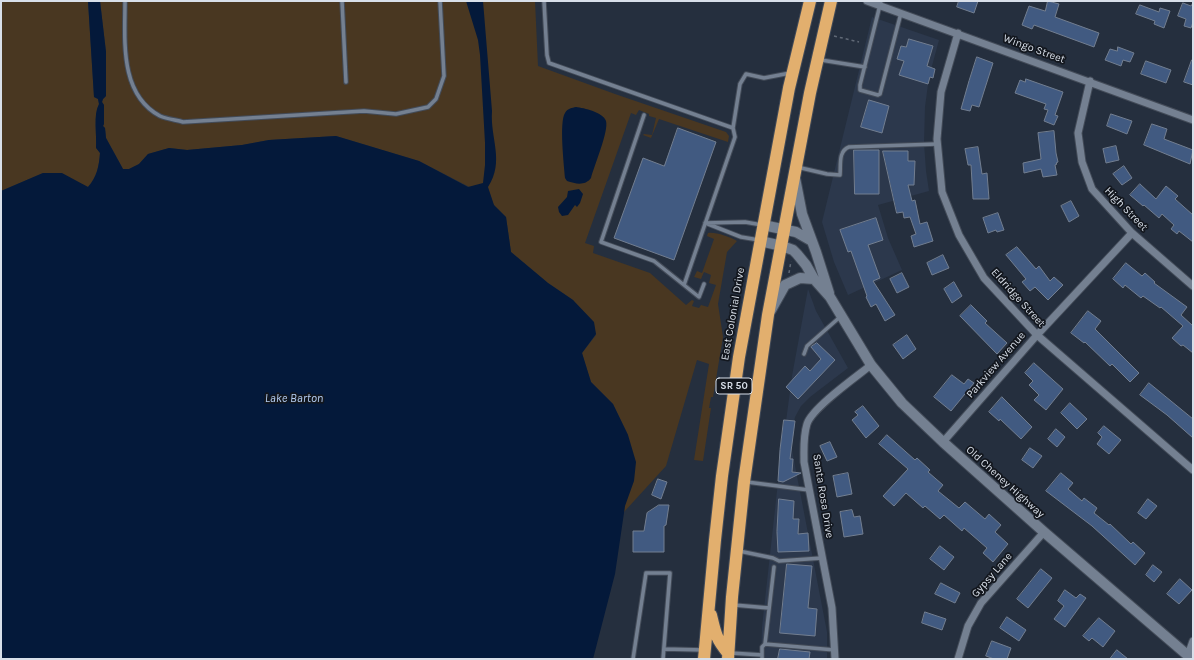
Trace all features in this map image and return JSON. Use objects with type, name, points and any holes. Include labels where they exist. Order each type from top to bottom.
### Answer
[{"type":"highway","name":"East Colonial Drive","points":[[706,656],[714,540],[739,357],[793,73],[810,1]]},
{"type":"highway","name":"SR 50","points":[[728,656],[736,550],[744,482],[768,315],[818,59],[831,1]]},
{"type":"highway","points":[[709,602],[717,637],[728,656]]},
{"type":"street","name":"Wingo Street","points":[[867,1],[880,3],[901,13],[1193,120]]},
{"type":"street","name":"Eldridge Street","points":[[958,33],[941,92],[937,144],[942,192],[959,235],[984,278],[1037,335],[1193,470]]},
{"type":"street","name":"High Street","points":[[1090,81],[1078,133],[1082,162],[1092,189],[1132,233],[1193,286]]},
{"type":"street","name":"Old Cheney Highway","points":[[796,171],[802,214],[830,297]]},
{"type":"street","points":[[763,225],[796,232],[810,240]]},
{"type":"street","name":"Parkview Avenue","points":[[943,442],[1037,335],[1132,233]]},
{"type":"street","name":"Old Cheney Highway","points":[[760,241],[782,246],[793,250],[797,254],[806,265],[814,279],[830,297],[871,365],[902,403],[943,442],[1044,532],[1190,657]]},
{"type":"street","points":[[768,315],[785,285],[800,278],[814,279]]},
{"type":"street","name":"Santa Rosa Drive","points":[[835,659],[832,608],[804,462],[804,439],[807,423],[816,410],[871,365]]},
{"type":"street","name":"Gypsy Lane","points":[[958,659],[968,626],[981,603],[1044,532]]},
{"type":"street","points":[[1190,657],[1193,641]]},
{"type":"lane","points":[[125,1],[126,54],[131,83],[138,96],[147,107],[160,116],[183,122],[364,111],[396,114],[428,107],[436,99],[444,76],[440,1]]},
{"type":"lane","points":[[342,1],[346,82]]},
{"type":"lane","points":[[544,1],[546,55],[549,63],[733,128]]},
{"type":"lane","points":[[880,3],[860,90],[878,95],[880,94],[901,13]]},
{"type":"lane","points":[[818,59],[865,67]]},
{"type":"lane","points":[[684,285],[735,137],[733,128],[740,84],[746,74],[764,78],[793,73]]},
{"type":"lane","points":[[644,115],[600,242],[654,261],[699,297],[704,284]]},
{"type":"lane","points":[[796,171],[840,175],[841,154],[845,148],[849,147],[937,144]]},
{"type":"lane","points":[[705,223],[744,222],[763,225]]},
{"type":"lane","points":[[705,223],[741,237],[760,241]]},
{"type":"lane","points":[[804,354],[808,346],[841,316]]},
{"type":"lane","points":[[744,482],[810,490]]},
{"type":"lane","points":[[736,550],[773,558],[779,561],[822,558]]},
{"type":"lane","points":[[728,656],[762,657],[762,647],[765,644],[774,567]]},
{"type":"lane","points":[[632,659],[646,573],[670,573],[663,659]]},
{"type":"lane","points":[[732,605],[769,608]]},
{"type":"lane","points":[[765,644],[835,650]]},
{"type":"lane","points":[[664,649],[706,656]]},
{"type":"path","points":[[833,36],[859,42]]},
{"type":"path","points":[[789,273],[792,256]]},
{"type":"shaded area","points":[[1,1],[88,1],[94,97],[98,99],[99,104],[96,114],[96,147],[100,153],[97,171],[94,179],[88,187],[75,181],[43,173],[1,191]]},
{"type":"shaded area","points":[[100,1],[535,1],[538,66],[726,132],[729,136],[728,142],[659,119],[651,138],[643,135],[652,135],[656,118],[639,110],[636,115],[631,113],[585,243],[594,246],[593,253],[650,273],[686,305],[692,300],[694,301],[692,306],[699,308],[701,305],[708,307],[716,285],[709,283],[711,275],[704,272],[701,279],[694,277],[697,271],[702,273],[714,239],[707,236],[708,233],[723,235],[737,241],[727,252],[718,304],[723,337],[713,397],[711,397],[709,408],[711,408],[703,461],[694,460],[709,364],[697,360],[666,466],[624,512],[628,435],[613,404],[591,382],[582,353],[596,335],[573,300],[548,283],[511,252],[506,217],[481,193],[419,161],[336,136],[269,140],[242,145],[187,150],[169,148],[148,154],[139,164],[129,169],[123,169],[106,138],[105,128],[103,126],[104,105],[102,102],[106,96],[106,52]]},
{"type":"shaded area","points":[[872,17],[939,40],[929,77],[925,107],[924,143],[929,191],[878,205],[888,238],[902,270],[848,295],[834,262],[822,222]]},
{"type":"shaded area","points":[[808,289],[816,311],[848,368],[810,397],[801,406],[795,417],[792,431],[791,445],[827,632],[827,659],[761,659],[762,627],[778,482],[792,376]]},
{"type":"water","name":"Lake Barton","points":[[88,1],[100,1],[106,52],[106,96],[102,102],[104,105],[103,126],[105,128],[106,138],[123,169],[129,169],[139,164],[148,154],[169,148],[187,150],[242,145],[269,140],[336,136],[419,161],[468,187],[483,183],[485,143],[478,40],[466,1],[483,1],[492,121],[496,150],[496,168],[488,187],[494,205],[506,217],[511,252],[548,283],[573,300],[594,322],[596,334],[582,353],[591,382],[613,404],[628,435],[636,462],[634,481],[625,506],[615,574],[593,659],[1,659],[1,191],[43,173],[62,173],[88,187],[95,175],[100,153],[96,148],[96,114],[99,104],[98,99],[94,97]]},
{"type":"water","points":[[576,107],[593,111],[601,115],[606,121],[603,140],[591,178],[589,181],[580,184],[567,181],[565,178],[562,144],[563,118],[566,111]]},
{"type":"water","points":[[579,189],[583,194],[580,203],[577,207],[575,205],[568,215],[562,216],[558,207],[567,197],[568,191]]},
{"type":"building","points":[[959,1],[978,1],[974,13],[957,7]]},
{"type":"building","points":[[1048,1],[1059,4],[1055,17],[1099,33],[1094,47],[1034,25],[1032,29],[1022,25],[1029,6],[1045,11]]},
{"type":"building","points":[[1183,3],[1191,6],[1193,3],[1193,22],[1191,28],[1184,26],[1186,19],[1178,16]]},
{"type":"building","points":[[1140,5],[1159,12],[1160,8],[1170,11],[1164,28],[1154,24],[1155,21],[1136,14]]},
{"type":"building","points":[[909,39],[933,46],[927,66],[935,69],[933,78],[930,77],[928,84],[899,75],[904,61],[897,59],[901,46],[906,47]]},
{"type":"building","points":[[1118,47],[1134,53],[1130,62],[1123,60],[1121,66],[1105,60],[1110,49],[1117,51]]},
{"type":"building","points":[[977,57],[993,63],[979,107],[972,105],[970,111],[961,109]]},
{"type":"building","points":[[1193,60],[1193,85],[1184,82]]},
{"type":"building","points":[[1146,61],[1171,70],[1166,83],[1141,74]]},
{"type":"building","points":[[1026,79],[1063,92],[1055,115],[1058,116],[1054,125],[1044,121],[1048,110],[1044,109],[1046,104],[1015,93],[1020,80],[1025,82]]},
{"type":"building","points":[[869,100],[889,106],[882,133],[861,127]]},
{"type":"building","points":[[1111,114],[1132,121],[1127,134],[1107,126]]},
{"type":"building","points":[[1152,124],[1167,129],[1164,139],[1193,150],[1190,164],[1144,145]]},
{"type":"building","points":[[678,128],[716,142],[674,260],[614,238],[643,158],[664,166]]},
{"type":"building","points":[[1054,131],[1058,162],[1055,165],[1057,175],[1043,177],[1041,169],[1024,173],[1023,163],[1041,159],[1038,133]]},
{"type":"building","points":[[1116,146],[1119,160],[1106,163],[1103,149]]},
{"type":"building","points":[[978,147],[982,174],[987,173],[989,199],[973,199],[971,165],[968,165],[965,149]]},
{"type":"building","points":[[854,150],[879,150],[879,194],[855,194]]},
{"type":"building","points":[[883,151],[908,151],[908,161],[915,161],[914,185],[908,185],[912,201],[915,200],[920,224],[927,222],[933,241],[914,247],[911,236],[916,234],[910,217],[904,218],[903,212],[897,213]]},
{"type":"building","points":[[1124,166],[1132,178],[1122,185],[1113,174]]},
{"type":"building","points":[[1140,184],[1156,199],[1166,186],[1178,196],[1175,199],[1193,215],[1193,242],[1179,231],[1177,234],[1171,229],[1174,225],[1162,214],[1159,218],[1130,195]]},
{"type":"building","points":[[1071,201],[1079,216],[1069,222],[1061,206]]},
{"type":"building","points":[[998,213],[1004,230],[997,232],[996,230],[988,233],[983,218]]},
{"type":"building","points":[[876,218],[883,240],[868,245],[880,278],[873,281],[895,315],[885,321],[876,304],[871,307],[866,297],[867,296],[851,251],[848,252],[840,230]]},
{"type":"building","points":[[1017,247],[1036,269],[1039,266],[1050,281],[1054,277],[1063,285],[1048,300],[1035,287],[1030,291],[1022,282],[1026,279],[1006,255]]},
{"type":"building","points":[[943,255],[949,268],[932,275],[927,263]]},
{"type":"building","points":[[1126,263],[1142,276],[1145,273],[1155,282],[1154,283],[1187,307],[1181,315],[1193,326],[1193,353],[1183,345],[1181,346],[1172,338],[1183,326],[1161,307],[1160,308],[1143,296],[1141,298],[1125,285],[1123,288],[1113,279]]},
{"type":"building","points":[[902,273],[909,287],[897,293],[890,279]]},
{"type":"building","points":[[954,282],[962,296],[952,303],[944,289]]},
{"type":"building","points":[[971,305],[987,321],[985,323],[1007,343],[997,354],[960,316]]},
{"type":"building","points":[[1088,311],[1101,321],[1095,329],[1139,373],[1130,382],[1112,364],[1110,366],[1085,342],[1084,343],[1071,333]]},
{"type":"building","points":[[907,335],[916,349],[903,359],[893,345]]},
{"type":"building","points":[[817,343],[835,360],[798,399],[786,387],[805,366],[810,371],[821,359],[811,347]]},
{"type":"building","points":[[1034,363],[1063,389],[1046,410],[1034,400],[1039,395],[1029,385],[1033,381],[1025,373]]},
{"type":"building","points":[[952,375],[964,384],[968,379],[974,383],[951,411],[934,397]]},
{"type":"building","points":[[1149,383],[1193,419],[1193,438],[1167,415],[1140,395]]},
{"type":"building","points":[[1002,397],[1032,427],[1021,439],[1000,419],[999,421],[989,412]]},
{"type":"building","points":[[1070,403],[1087,419],[1077,429],[1061,413]]},
{"type":"building","points":[[863,406],[879,426],[866,438],[852,420],[858,415],[855,412]]},
{"type":"building","points":[[784,420],[795,421],[790,459],[793,459],[792,472],[801,473],[783,482],[778,481]]},
{"type":"building","points":[[1104,426],[1121,440],[1109,454],[1097,444],[1102,437],[1098,433]]},
{"type":"building","points":[[1056,429],[1065,437],[1057,447],[1048,439]]},
{"type":"building","points":[[887,435],[915,460],[917,458],[930,470],[928,472],[943,485],[938,491],[959,508],[965,502],[985,519],[989,514],[1001,525],[995,532],[1008,544],[993,562],[983,553],[987,548],[964,528],[962,531],[944,515],[940,519],[925,506],[923,508],[906,493],[894,506],[883,496],[908,469],[879,444]]},
{"type":"building","points":[[830,442],[837,457],[827,461],[820,446]]},
{"type":"building","points":[[1030,448],[1042,456],[1033,468],[1022,460]]},
{"type":"building","points":[[848,473],[852,494],[837,497],[833,476]]},
{"type":"building","points":[[1061,473],[1073,483],[1068,489],[1082,501],[1084,498],[1097,508],[1094,513],[1109,525],[1110,524],[1131,544],[1133,542],[1145,553],[1135,565],[1092,526],[1046,491]]},
{"type":"building","points":[[658,479],[667,482],[661,499],[652,495]]},
{"type":"building","points":[[779,499],[794,501],[793,519],[799,519],[798,534],[808,533],[809,551],[778,552],[777,532]]},
{"type":"building","points":[[1148,499],[1157,506],[1146,519],[1138,513]]},
{"type":"building","points":[[659,505],[669,505],[666,525],[664,526],[664,552],[633,552],[633,531],[644,531],[647,513]]},
{"type":"building","points":[[852,510],[854,517],[860,516],[863,534],[844,537],[840,512]]},
{"type":"building","points":[[940,546],[954,557],[944,570],[930,559]]},
{"type":"building","points":[[787,564],[812,566],[808,608],[817,609],[815,636],[780,633]]},
{"type":"building","points":[[1153,565],[1162,572],[1154,582],[1146,575]]},
{"type":"building","points":[[1041,569],[1052,578],[1028,608],[1017,599]]},
{"type":"building","points":[[1180,579],[1192,590],[1179,604],[1167,594]]},
{"type":"building","points":[[941,583],[960,593],[955,603],[935,594]]},
{"type":"building","points":[[1065,590],[1076,598],[1080,594],[1086,598],[1065,627],[1054,619],[1064,606],[1058,601]]},
{"type":"building","points":[[925,612],[946,619],[942,630],[922,623]]},
{"type":"building","points":[[1007,617],[1026,630],[1019,641],[1000,628]]},
{"type":"building","points":[[1099,618],[1115,631],[1103,647],[1092,638],[1089,641],[1083,636]]},
{"type":"building","points":[[992,641],[1011,648],[1007,659],[994,659],[986,656]]},
{"type":"building","points":[[780,649],[810,652],[809,659],[778,659]]},
{"type":"building","points":[[1117,650],[1128,659],[1110,659]]}]
